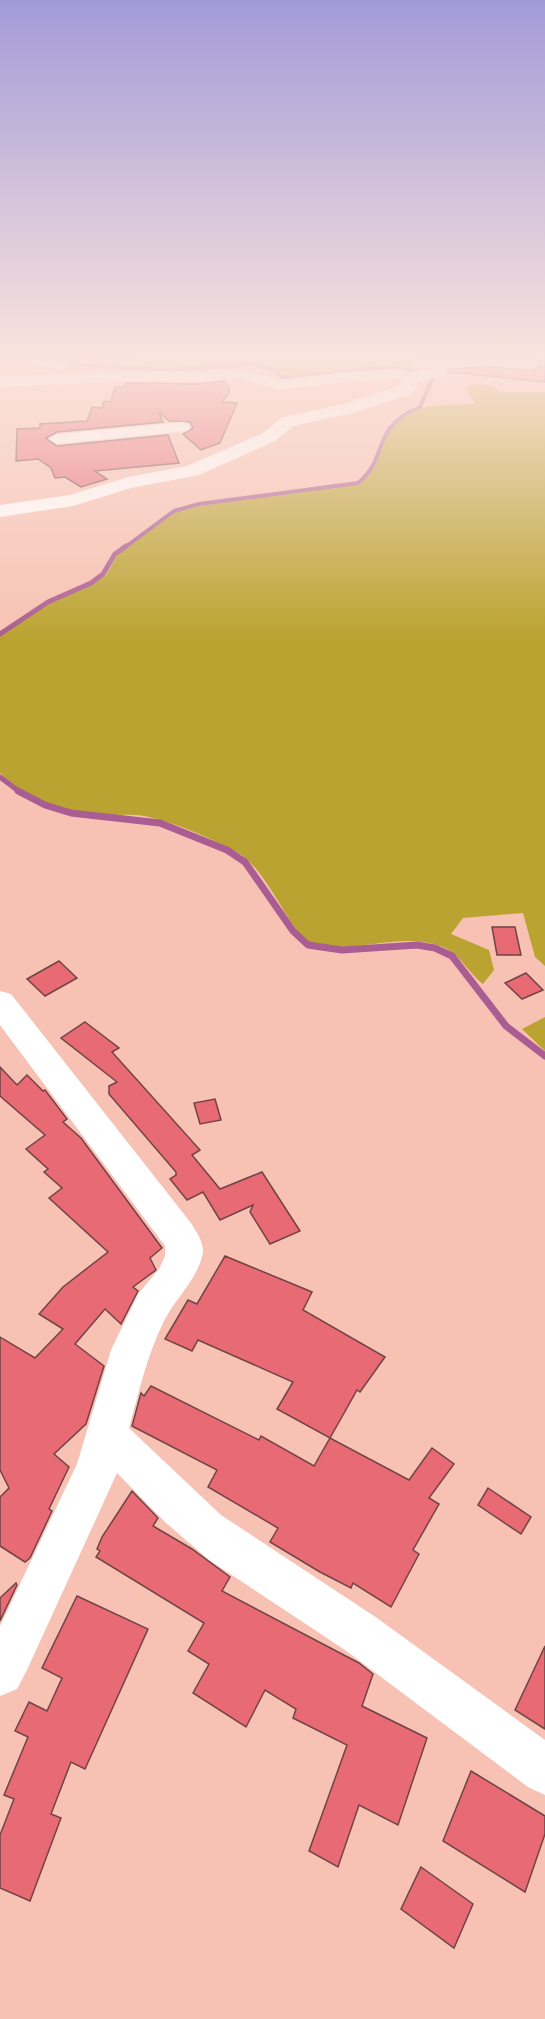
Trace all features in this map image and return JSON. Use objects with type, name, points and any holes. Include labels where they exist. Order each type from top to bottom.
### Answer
[{"type":"street","points":[[121,449],[128,483]]},
{"type":"street","points":[[0,511],[73,500],[128,483],[192,471],[241,449]]},
{"type":"street","points":[[0,1002],[184,1244],[184,1256],[172,1281],[152,1306],[130,1350],[97,1469],[0,1672]]},
{"type":"street","points":[[107,1435],[137,1462],[158,1488],[206,1530],[266,1573],[359,1633],[545,1770]]},
{"type":"shaded area","points":[[381,449],[545,449],[545,966],[535,957],[523,913],[463,918],[451,934],[489,950],[494,970],[483,984],[452,952],[431,943],[414,941],[344,947],[311,943],[296,928],[259,872],[237,852],[192,831],[144,816],[84,815],[61,810],[28,795],[0,773],[0,636],[50,603],[93,584],[106,575],[118,554],[176,512],[200,506],[360,483],[374,468]]},
{"type":"shaded area","points":[[545,1017],[545,1051],[522,1029]]},
{"type":"building","points":[[16,449],[174,449],[179,463],[95,471],[107,479],[81,487],[65,477],[55,478],[51,468],[38,459],[16,461]]},
{"type":"building","points":[[492,927],[515,927],[521,955],[497,955]]},
{"type":"building","points":[[59,961],[77,978],[45,996],[27,979]]},
{"type":"building","points":[[526,973],[543,990],[522,999],[505,983]]},
{"type":"building","points":[[85,1022],[119,1048],[112,1052],[200,1150],[192,1155],[220,1189],[262,1172],[300,1231],[270,1244],[250,1212],[253,1205],[220,1220],[203,1192],[187,1200],[170,1179],[176,1175],[176,1172],[109,1094],[109,1086],[117,1082],[61,1038]]},
{"type":"building","points":[[0,1067],[17,1085],[27,1075],[43,1091],[45,1090],[67,1119],[63,1122],[81,1138],[162,1248],[150,1258],[156,1270],[133,1287],[138,1291],[121,1324],[105,1309],[75,1344],[104,1366],[86,1424],[54,1454],[69,1467],[49,1509],[52,1511],[30,1558],[25,1562],[0,1546],[0,1497],[9,1488],[0,1470],[0,1337],[35,1358],[63,1329],[39,1314],[63,1287],[108,1252],[49,1198],[62,1188],[44,1172],[48,1169],[26,1149],[45,1135],[0,1096]]},
{"type":"building","points":[[215,1099],[221,1120],[200,1124],[194,1103]]},
{"type":"building","points":[[225,1256],[312,1292],[303,1310],[385,1357],[360,1392],[357,1390],[330,1438],[277,1409],[293,1382],[198,1340],[192,1351],[165,1339],[188,1300],[197,1304]]},
{"type":"building","points":[[151,1386],[259,1440],[261,1436],[314,1466],[330,1438],[409,1480],[432,1448],[454,1464],[429,1498],[439,1504],[413,1550],[419,1554],[391,1607],[353,1583],[351,1588],[270,1542],[278,1528],[208,1487],[217,1470],[132,1426],[141,1393],[144,1396]]},
{"type":"building","points":[[488,1488],[531,1517],[521,1534],[478,1505]]},
{"type":"building","points":[[132,1491],[158,1518],[153,1526],[192,1549],[230,1577],[222,1591],[359,1663],[373,1674],[362,1706],[427,1738],[398,1825],[359,1805],[338,1867],[309,1851],[347,1745],[293,1718],[296,1709],[265,1690],[246,1727],[193,1693],[209,1664],[188,1651],[204,1623],[96,1557],[100,1551],[97,1549],[102,1537]]},
{"type":"building","points":[[16,1583],[17,1585],[0,1621],[0,1598]]},
{"type":"building","points":[[77,1596],[148,1629],[85,1769],[71,1762],[51,1814],[61,1818],[30,1901],[0,1888],[0,1835],[14,1799],[4,1795],[28,1737],[15,1731],[29,1702],[47,1711],[62,1678],[42,1668]]},
{"type":"building","points":[[545,1646],[545,1729],[515,1710]]},
{"type":"building","points":[[471,1771],[545,1816],[545,1834],[525,1892],[443,1841]]},
{"type":"building","points":[[421,1867],[473,1904],[454,1948],[401,1909]]},
{"type":"waterway","points":[[124,548],[174,511],[199,504],[358,483],[368,473],[380,449]]},
{"type":"waterway","points":[[0,634],[48,602],[91,583],[103,574],[115,554],[126,546]]},
{"type":"waterway","points":[[0,777],[19,792]]},
{"type":"waterway","points":[[19,792],[45,805],[71,813],[160,823],[227,850],[245,862],[293,931],[308,945],[342,950],[417,945],[435,948],[452,956],[506,1026],[545,1056]]}]
